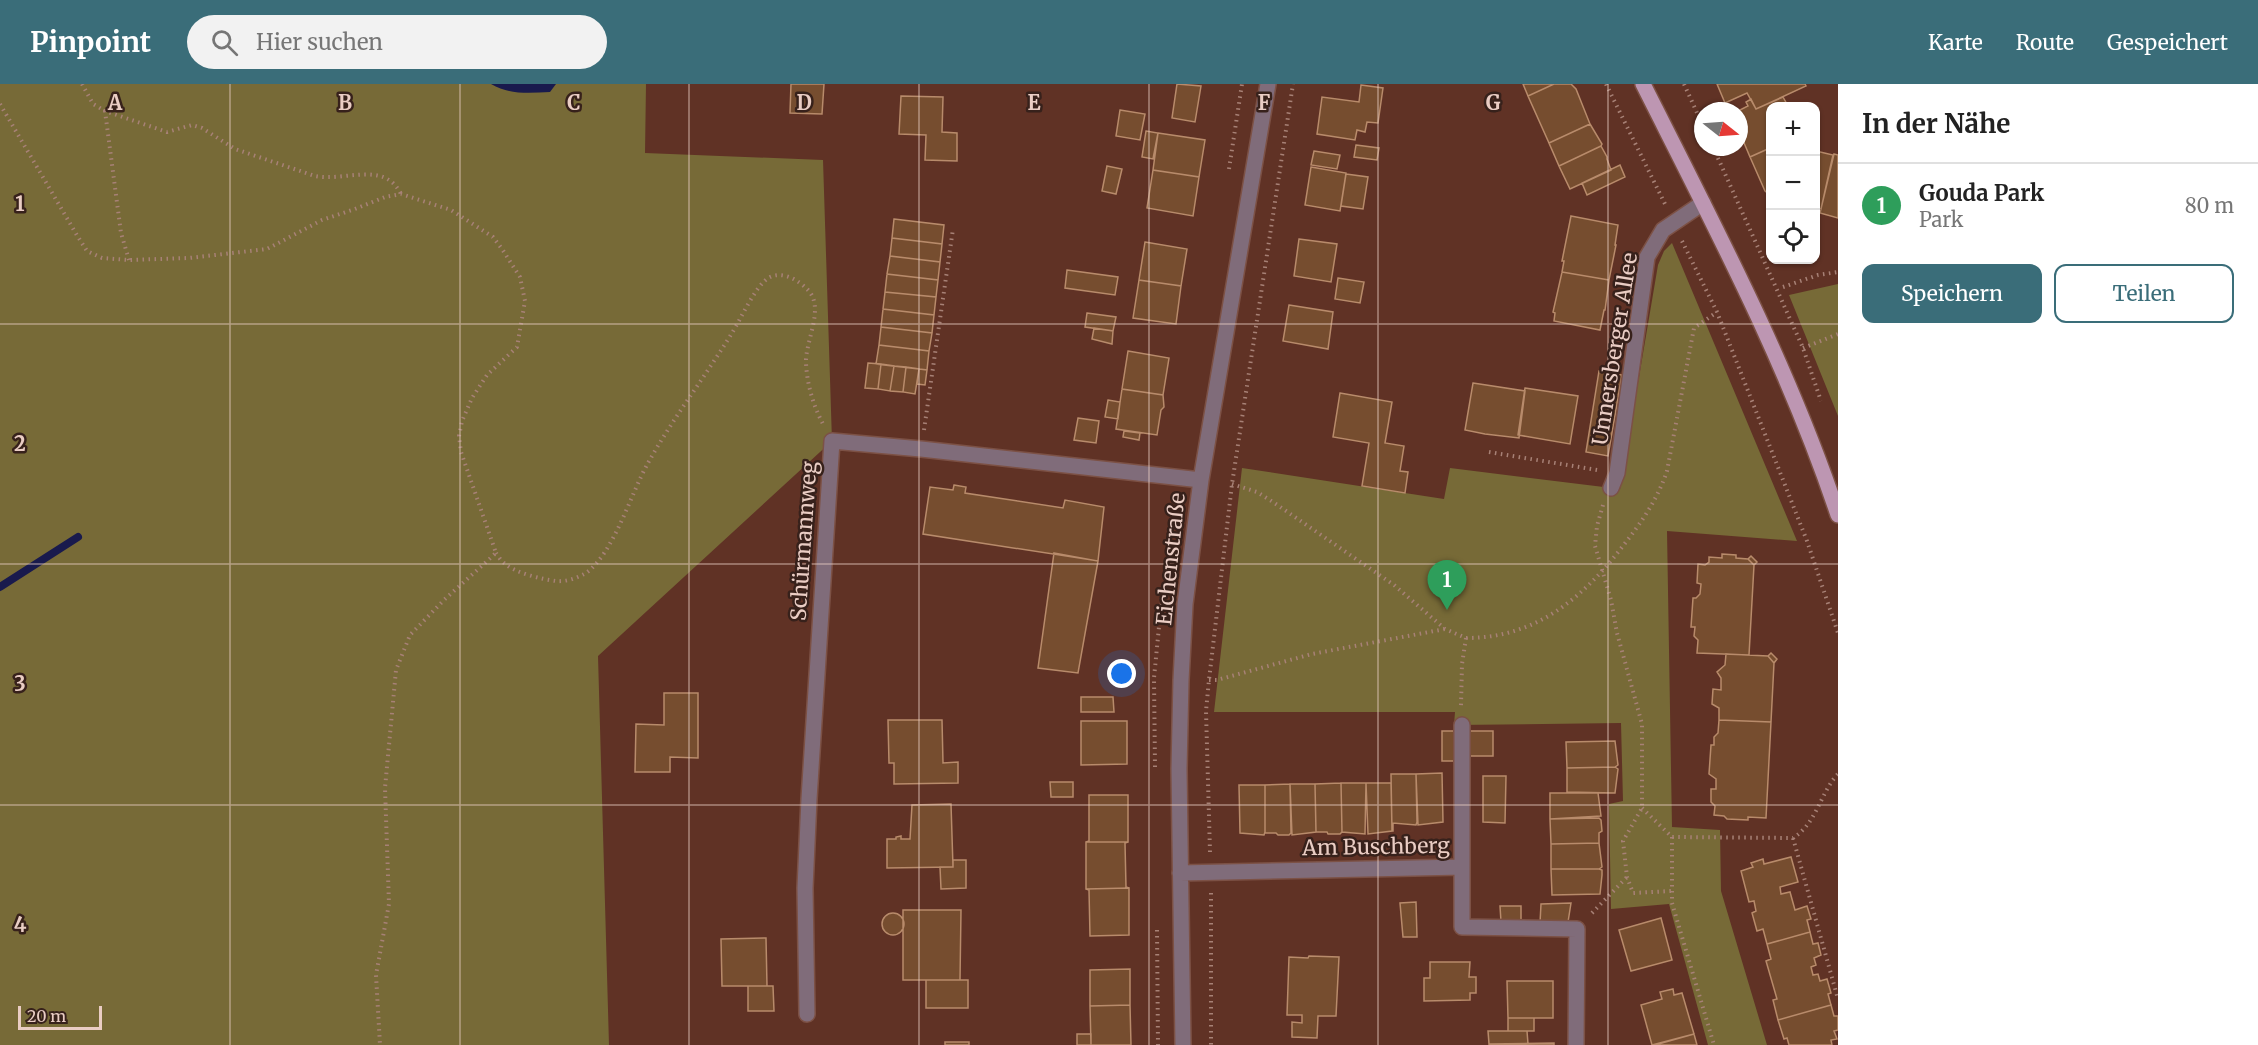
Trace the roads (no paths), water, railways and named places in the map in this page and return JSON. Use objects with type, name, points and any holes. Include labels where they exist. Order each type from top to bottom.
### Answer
[{"type":"main road","points":[[1643,84],[1757,312],[1823,470],[1838,515]]},
{"type":"street","name":"Eichenstraße","points":[[1183,1045],[1180,873],[1181,680],[1185,604],[1201,480],[1268,84]]},
{"type":"street","name":"Unnersberger Allee","points":[[1614,481],[1647,257],[1663,230],[1703,203]]},
{"type":"street","name":"Schürmannweg","points":[[807,1014],[805,888],[832,441],[1201,480]]},
{"type":"street","points":[[1462,725],[1462,867]]},
{"type":"street","name":"Am Buschberg","points":[[1180,873],[1462,867],[1462,927],[1576,929],[1576,1045]]},
{"type":"waterway","points":[[0,587],[78,537]]},
{"type":"place","name":"Gouda Park","points":[[1447,610]]}]
